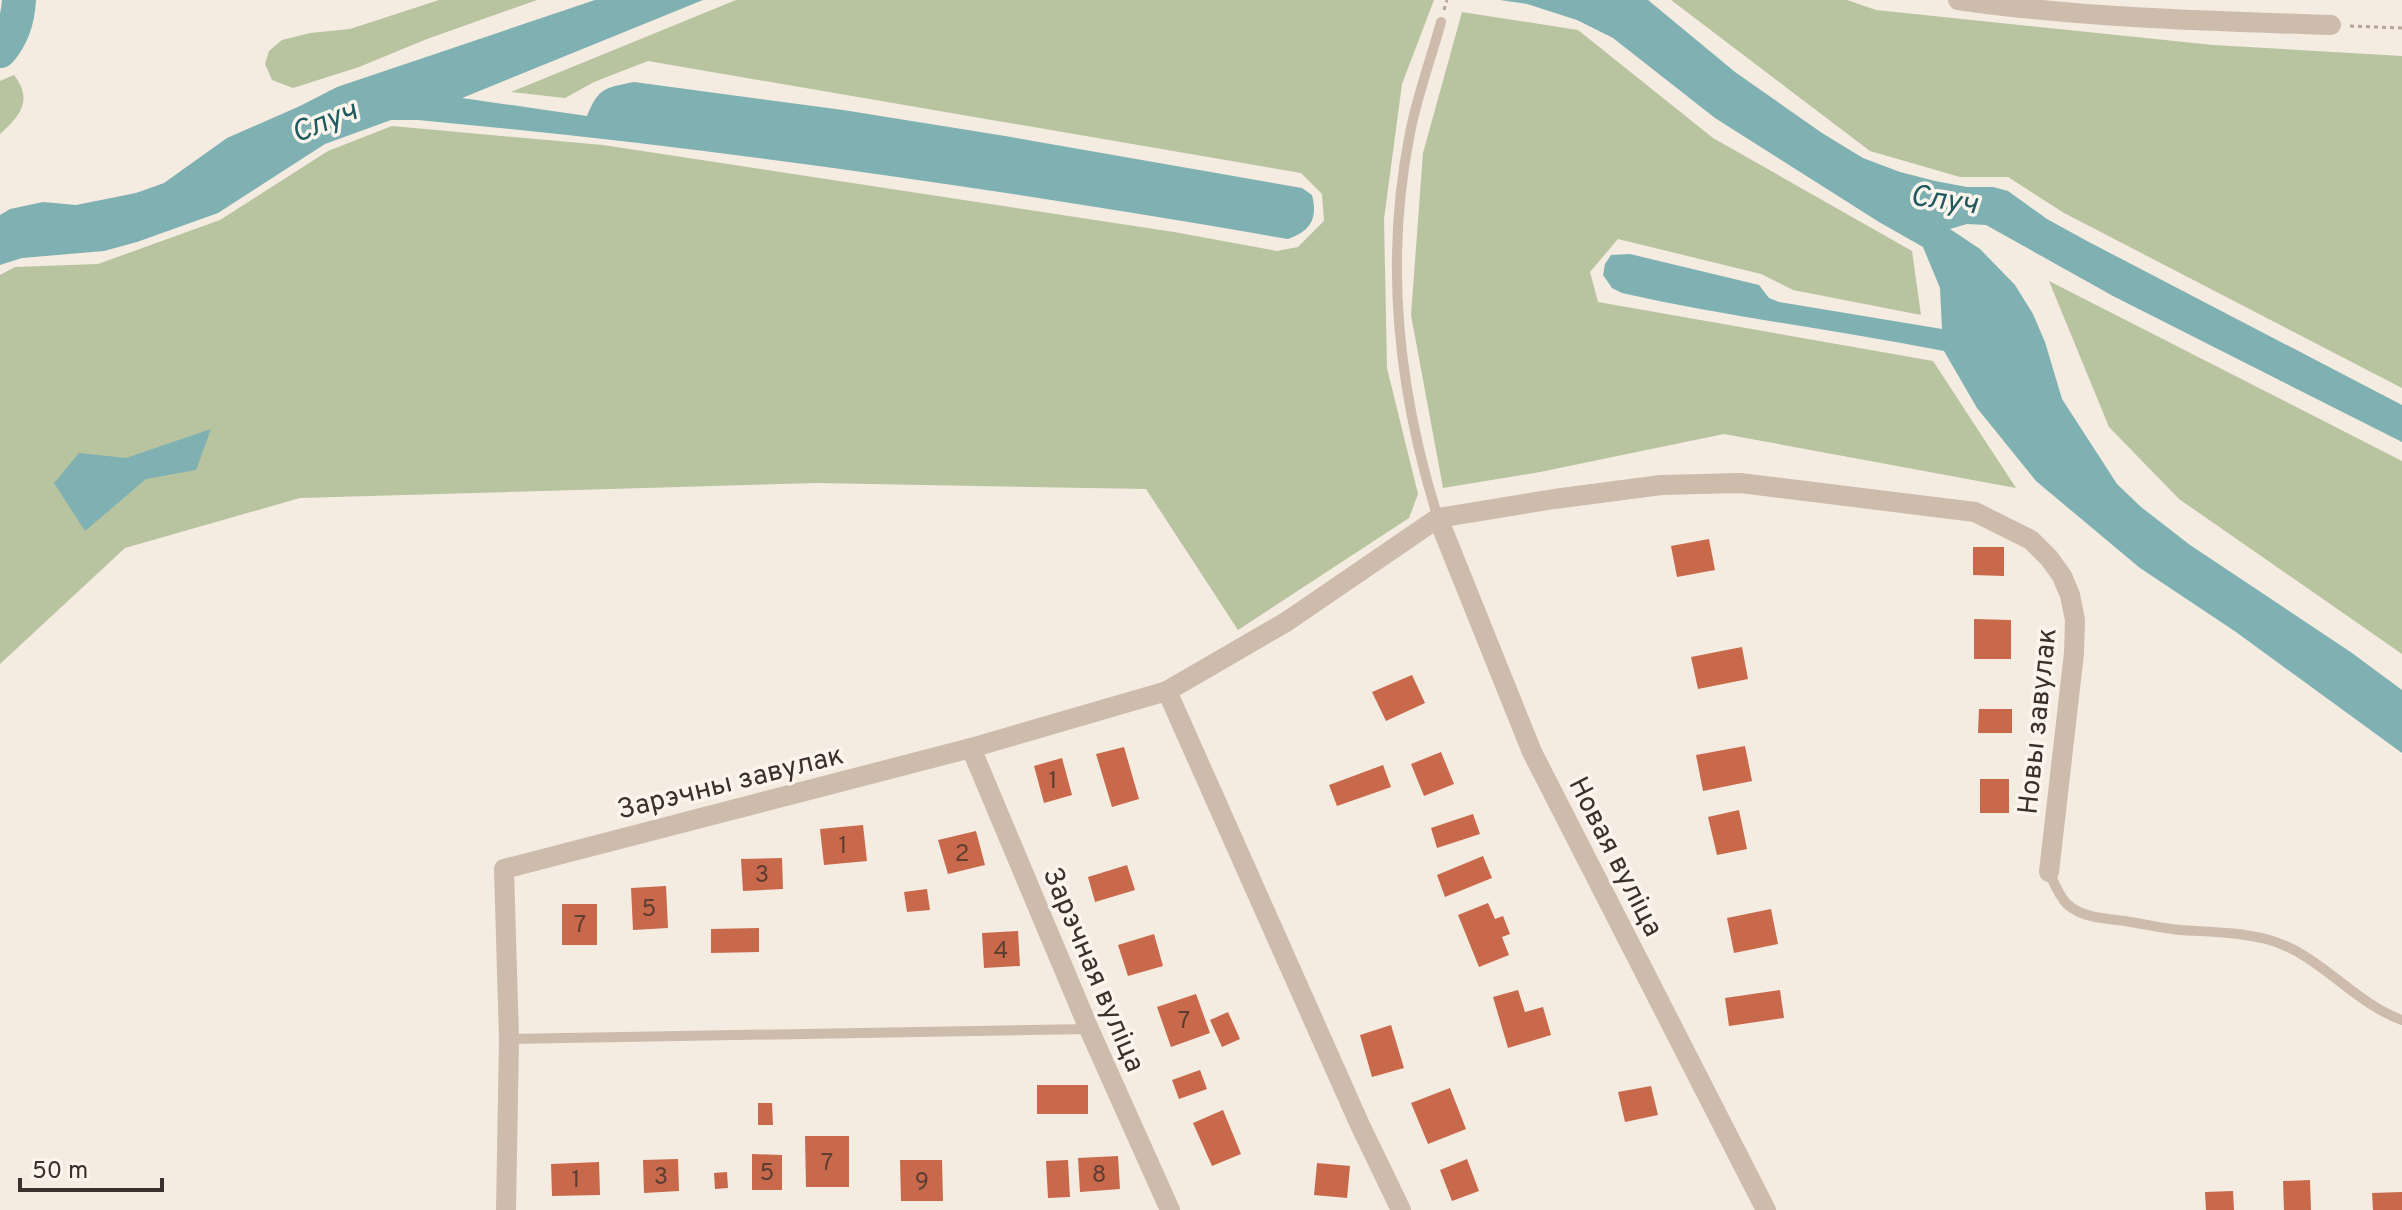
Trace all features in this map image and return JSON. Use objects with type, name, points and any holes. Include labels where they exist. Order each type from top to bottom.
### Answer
[{"type":"street","points":[[1958,0],[2015,8],[2163,19],[2331,25]]},
{"type":"street","name":"Новы завулак","points":[[1438,518],[1645,487],[1740,483],[1975,512],[2031,540],[2062,576],[2075,620],[2049,872]]},
{"type":"street","name":"Зарэчны завулак","points":[[509,1039],[504,869],[971,748],[1167,691],[1286,622],[1438,518]]},
{"type":"street","name":"Новая вуліца","points":[[1438,518],[1532,752],[1766,1210]]},
{"type":"street","points":[[1167,691],[1360,1125],[1401,1210]]},
{"type":"street","name":"Зарэчная вуліца","points":[[971,748],[1089,1029],[1170,1210]]},
{"type":"street","points":[[506,1210],[509,1039]]},
{"type":"lane","points":[[1438,518],[1424,472],[1405,386],[1396,276],[1399,212],[1410,132],[1441,22]]},
{"type":"lane","points":[[2049,872],[2068,905],[2083,913],[2276,942],[2309,960],[2367,1002],[2402,1020]]},
{"type":"lane","points":[[509,1039],[1089,1029]]},
{"type":"path","points":[[2331,25],[2402,28]]},
{"type":"green space","points":[[439,0],[537,0],[359,67],[293,88],[272,80],[265,64],[269,51],[282,40],[310,33],[350,29]]},
{"type":"green space","points":[[736,0],[1434,0],[1402,84],[1384,219],[1387,368],[1418,494],[1409,518],[1238,630],[1146,489],[817,483],[300,498],[125,548],[0,664],[0,275],[15,267],[98,264],[220,220],[328,151],[392,126],[603,145],[1174,232],[1277,251],[1298,247],[1324,221],[1322,194],[1301,173],[648,61],[594,82],[565,98],[511,92]]},
{"type":"green space","points":[[1671,0],[1847,0],[1876,10],[2213,45],[2402,56],[2402,388],[2064,213],[2008,177],[1960,177],[1870,151]]},
{"type":"green space","points":[[1462,12],[1578,30],[1713,138],[1912,251],[1921,315],[1793,290],[1761,274],[1618,239],[1590,272],[1598,302],[1933,361],[2016,488],[1724,434],[1540,472],[1443,488],[1411,315],[1423,153]]},
{"type":"green space","points":[[14,75],[23,92],[22,107],[0,134],[0,81]]},
{"type":"green space","points":[[2049,281],[2402,461],[2402,654],[2179,499],[2109,427]]},
{"type":"water","name":"Случ","points":[[595,0],[703,0],[462,98],[587,116],[595,99],[604,90],[634,82],[843,110],[1302,188],[1312,195],[1313,217],[1307,228],[1288,239],[963,186],[745,156],[527,131],[391,120],[325,144],[218,213],[104,251],[22,258],[0,265],[0,215],[10,209],[43,202],[76,205],[136,193],[164,183],[227,138],[337,87]]},
{"type":"water","name":"Случ","points":[[1500,0],[1648,0],[1735,72],[1863,158],[1935,181],[2008,191],[2047,219],[2087,241],[2402,405],[2402,442],[2113,296],[1986,225],[1967,224],[1950,229],[1980,249],[2015,285],[2033,314],[2045,342],[2062,399],[2117,484],[2190,545],[2402,690],[2402,753],[2236,632],[2140,568],[2036,481],[1977,408],[1944,351],[1702,309],[1622,293],[1612,288],[1603,275],[1605,264],[1611,255],[1630,254],[1759,285],[1769,298],[1779,302],[1942,329],[1940,288],[1923,247],[1715,118],[1613,38],[1577,20],[1527,4]]},
{"type":"water","points":[[211,429],[196,470],[146,479],[85,531],[54,483],[79,453],[126,458]]},
{"type":"building","points":[[1709,539],[1715,570],[1677,577],[1671,546]]},
{"type":"building","points":[[1973,547],[2004,547],[2004,576],[1973,575]]},
{"type":"building","points":[[1974,619],[2011,620],[2011,659],[1974,659]]},
{"type":"building","points":[[1742,647],[1748,679],[1698,689],[1691,657]]},
{"type":"building","points":[[1412,675],[1425,703],[1386,721],[1372,692]]},
{"type":"building","points":[[1979,709],[2012,709],[2012,733],[1978,733]]},
{"type":"building","points":[[1745,746],[1752,781],[1703,791],[1696,755]]},
{"type":"building","points":[[1124,747],[1139,799],[1112,807],[1096,754]]},
{"type":"building","points":[[1441,752],[1454,784],[1424,796],[1411,764]]},
{"type":"building","points":[[1062,758],[1072,795],[1044,803],[1034,766]]},
{"type":"building","points":[[1383,765],[1391,787],[1337,806],[1329,785]]},
{"type":"building","points":[[1980,779],[2009,779],[2009,813],[1980,813]]},
{"type":"building","points":[[1739,810],[1747,849],[1717,855],[1708,817]]},
{"type":"building","points":[[1473,814],[1480,834],[1437,848],[1431,828]]},
{"type":"building","points":[[863,825],[867,861],[824,865],[820,829]]},
{"type":"building","points":[[976,831],[985,865],[948,874],[938,840]]},
{"type":"building","points":[[1483,856],[1492,878],[1445,897],[1437,875]]},
{"type":"building","points":[[782,858],[783,889],[743,891],[741,859]]},
{"type":"building","points":[[1127,865],[1135,890],[1095,902],[1088,877]]},
{"type":"building","points":[[666,886],[668,928],[633,930],[631,888]]},
{"type":"building","points":[[927,889],[930,910],[907,912],[904,892]]},
{"type":"building","points":[[1488,903],[1495,919],[1503,916],[1510,934],[1502,937],[1509,955],[1479,967],[1458,915]]},
{"type":"building","points":[[562,904],[597,904],[597,945],[562,945]]},
{"type":"building","points":[[1771,909],[1778,944],[1734,953],[1727,918]]},
{"type":"building","points":[[759,928],[759,952],[711,953],[711,929]]},
{"type":"building","points":[[1018,931],[1020,966],[984,968],[982,933]]},
{"type":"building","points":[[1154,934],[1163,966],[1128,976],[1118,945]]},
{"type":"building","points":[[1518,990],[1525,1012],[1543,1007],[1551,1035],[1508,1048],[1493,997]]},
{"type":"building","points":[[1780,990],[1784,1018],[1729,1026],[1725,998]]},
{"type":"building","points":[[1196,994],[1210,1033],[1171,1047],[1157,1007]]},
{"type":"building","points":[[1228,1012],[1240,1039],[1222,1047],[1210,1020]]},
{"type":"building","points":[[1391,1025],[1404,1068],[1372,1077],[1360,1035]]},
{"type":"building","points":[[1200,1070],[1207,1089],[1179,1099],[1172,1080]]},
{"type":"building","points":[[1037,1085],[1088,1085],[1088,1114],[1037,1114]]},
{"type":"building","points":[[1651,1086],[1658,1115],[1625,1122],[1618,1092]]},
{"type":"building","points":[[1450,1088],[1466,1129],[1428,1144],[1411,1103]]},
{"type":"building","points":[[758,1103],[772,1103],[773,1125],[758,1125]]},
{"type":"building","points":[[1223,1110],[1241,1154],[1212,1166],[1193,1123]]},
{"type":"building","points":[[805,1136],[849,1136],[849,1187],[806,1187]]},
{"type":"building","points":[[752,1154],[782,1155],[782,1190],[752,1190]]},
{"type":"building","points":[[1118,1156],[1120,1189],[1080,1192],[1078,1158]]},
{"type":"building","points":[[678,1159],[679,1191],[644,1193],[643,1160]]},
{"type":"building","points":[[1467,1159],[1479,1191],[1452,1201],[1440,1170]]},
{"type":"building","points":[[900,1160],[942,1160],[943,1201],[901,1201]]},
{"type":"building","points":[[1068,1160],[1070,1197],[1048,1198],[1046,1161]]},
{"type":"building","points":[[599,1162],[600,1195],[552,1196],[551,1164]]},
{"type":"building","points":[[1317,1163],[1350,1166],[1347,1198],[1314,1195]]},
{"type":"building","points":[[727,1172],[728,1188],[715,1189],[714,1173]]},
{"type":"building","points":[[2310,1180],[2311,1210],[2284,1210],[2283,1181]]},
{"type":"building","points":[[2233,1191],[2234,1210],[2206,1210],[2205,1192]]},
{"type":"building","points":[[2402,1192],[2402,1210],[2373,1210],[2372,1193]]},
{"type":"waterway","points":[[0,51],[14,27],[19,0]]}]
